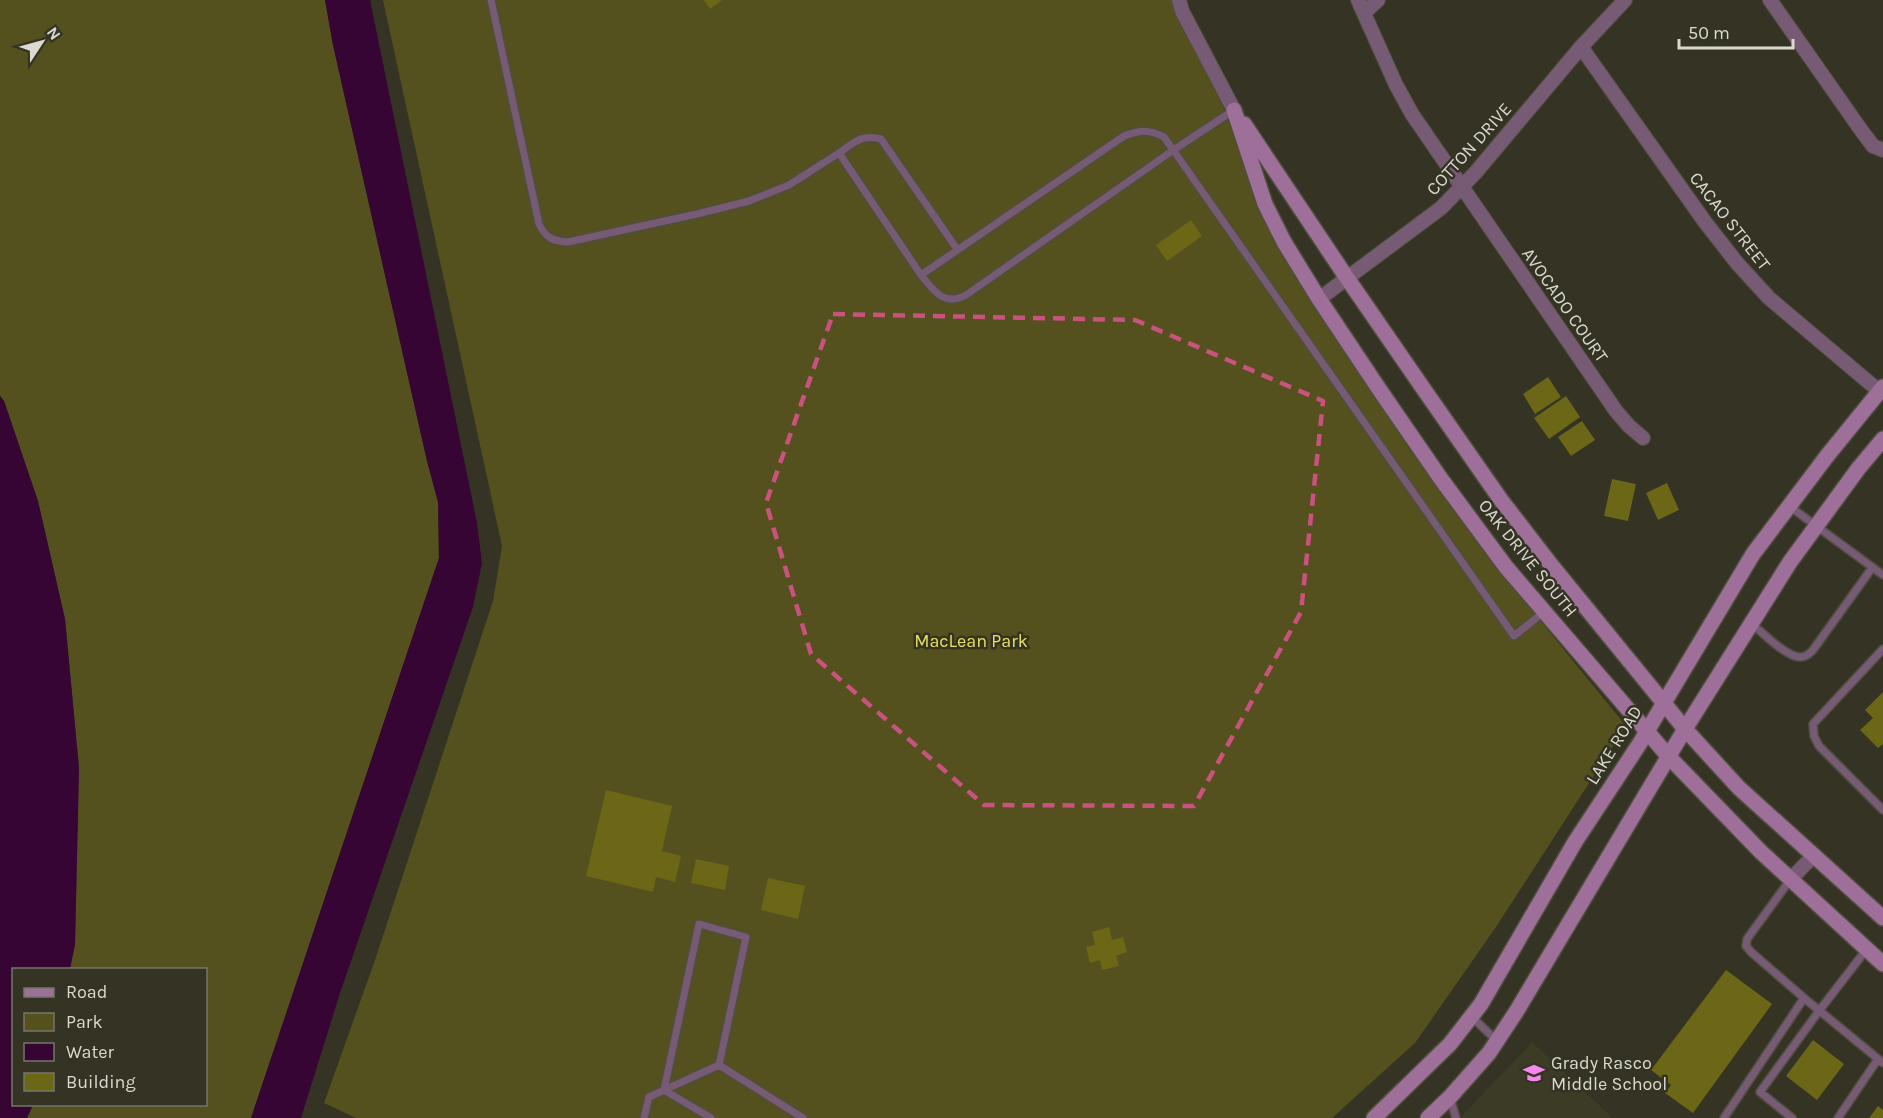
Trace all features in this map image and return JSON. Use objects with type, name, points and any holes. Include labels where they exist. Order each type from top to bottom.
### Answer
[{"type":"street","name":"OAK DRIVE SOUTH","points":[[1179,0],[1182,11],[1234,110],[1501,500],[1685,729],[1739,788],[1883,918]]},
{"type":"street","points":[[1361,6],[1378,0]]},
{"type":"street","name":"COTTON DRIVE","points":[[1318,299],[1441,208],[1462,188],[1581,47],[1625,0]]},
{"type":"street","points":[[1770,0],[1873,146],[1883,150]]},
{"type":"street","name":"AVOCADO COURT","points":[[1361,6],[1396,85],[1407,104],[1462,188],[1616,411],[1643,438]]},
{"type":"street","name":"CACAO STREET","points":[[1581,47],[1737,263],[1769,298],[1882,391]]},
{"type":"street","name":"OAK DRIVE SOUTH","points":[[1234,110],[1265,204],[1284,242],[1318,299],[1441,479],[1506,567],[1669,757],[1761,852],[1883,964]]},
{"type":"street","name":"LAKE ROAD","points":[[1374,1118],[1450,1044],[1481,1004],[1575,842],[1664,703],[1753,554],[1882,391]]},
{"type":"street","points":[[1428,1118],[1490,1053],[1685,729],[1790,562],[1858,469],[1883,439]]},
{"type":"street","points":[[1790,880],[1814,855]]},
{"type":"lane","points":[[491,0],[539,224],[544,234],[556,241],[568,242],[749,201],[789,185],[859,139],[869,136],[881,139],[957,249]]},
{"type":"lane","points":[[839,153],[936,294],[946,299],[958,299],[1234,110]]},
{"type":"lane","points":[[921,275],[1124,136],[1139,131],[1154,132],[1164,137],[1514,636],[1545,611]]},
{"type":"lane","points":[[1789,506],[1883,575]]},
{"type":"lane","points":[[1752,624],[1785,652],[1798,658],[1807,656],[1872,568]]},
{"type":"lane","points":[[1883,649],[1813,724],[1814,736],[1819,746],[1883,810]]},
{"type":"lane","points":[[1790,880],[1747,939],[1746,946],[1819,1011],[1881,1061],[1838,1118]]},
{"type":"lane","points":[[664,1090],[699,924],[746,937],[719,1065]]},
{"type":"lane","points":[[1792,1118],[1760,1092],[1866,950]]},
{"type":"lane","points":[[1724,1118],[1804,998]]},
{"type":"lane","points":[[1471,1016],[1497,1041]]},
{"type":"lane","points":[[644,1118],[650,1097],[719,1065]]},
{"type":"lane","points":[[719,1065],[803,1118]]},
{"type":"lane","points":[[664,1090],[711,1118]]},
{"type":"lane","points":[[1450,1096],[1456,1118]]},
{"type":"highlighted area","points":[[833,314],[1135,320],[1323,401],[1301,612],[1194,806],[984,805],[811,654],[766,503]]},
{"type":"shaded area","name":"Grady Rasco Middle School","points":[[1532,1042],[1613,1118],[1460,1118]]},
{"type":"green space","points":[[0,0],[325,0],[333,45],[438,502],[439,558],[251,1118],[27,1118],[33,1106],[207,1106],[207,968],[70,968],[75,944],[79,768],[65,619],[38,501],[4,401],[0,396]]},
{"type":"green space","name":"MacLean Park","points":[[383,0],[1175,0],[1220,98],[1265,214],[1509,582],[1626,726],[1496,927],[1415,1043],[1332,1118],[356,1118],[324,1103],[375,960],[493,601],[502,546]]},
{"type":"water","points":[[325,0],[370,0],[477,523],[482,563],[473,607],[340,993],[301,1118],[251,1118],[439,558],[438,502],[333,45]]},
{"type":"water","points":[[0,396],[4,401],[38,501],[65,619],[79,768],[75,944],[70,968],[12,968],[12,1106],[33,1106],[27,1118],[0,1118]]},
{"type":"building","points":[[704,0],[722,0],[710,9]]},
{"type":"building","points":[[1191,220],[1202,236],[1167,261],[1156,245]]},
{"type":"building","points":[[1548,377],[1561,397],[1535,414],[1523,394]]},
{"type":"building","points":[[1566,396],[1580,417],[1549,439],[1534,418]]},
{"type":"building","points":[[1582,421],[1595,440],[1571,456],[1558,437]]},
{"type":"building","points":[[1612,479],[1636,484],[1628,521],[1604,516]]},
{"type":"building","points":[[1667,483],[1679,510],[1658,520],[1646,493]]},
{"type":"building","points":[[1883,692],[1883,744],[1878,748],[1860,730],[1873,718],[1865,710]]},
{"type":"building","points":[[606,790],[672,806],[662,851],[681,856],[675,882],[656,877],[653,892],[586,876]]},
{"type":"building","points":[[696,859],[729,866],[725,890],[691,883]]},
{"type":"building","points":[[768,878],[805,886],[798,919],[761,910]]},
{"type":"building","points":[[1109,927],[1112,940],[1123,937],[1127,952],[1116,956],[1119,966],[1102,970],[1100,960],[1090,963],[1086,947],[1095,945],[1092,932]]},
{"type":"building","points":[[1726,970],[1772,1004],[1693,1113],[1665,1093],[1671,1085],[1651,1070]]},
{"type":"building","points":[[1813,1040],[1844,1064],[1817,1100],[1786,1076]]},
{"type":"building","points":[[1878,1106],[1883,1110],[1883,1118],[1869,1118]]},
{"type":"place","name":"Grady Rasco Middle School","points":[[1534,1073]]}]
